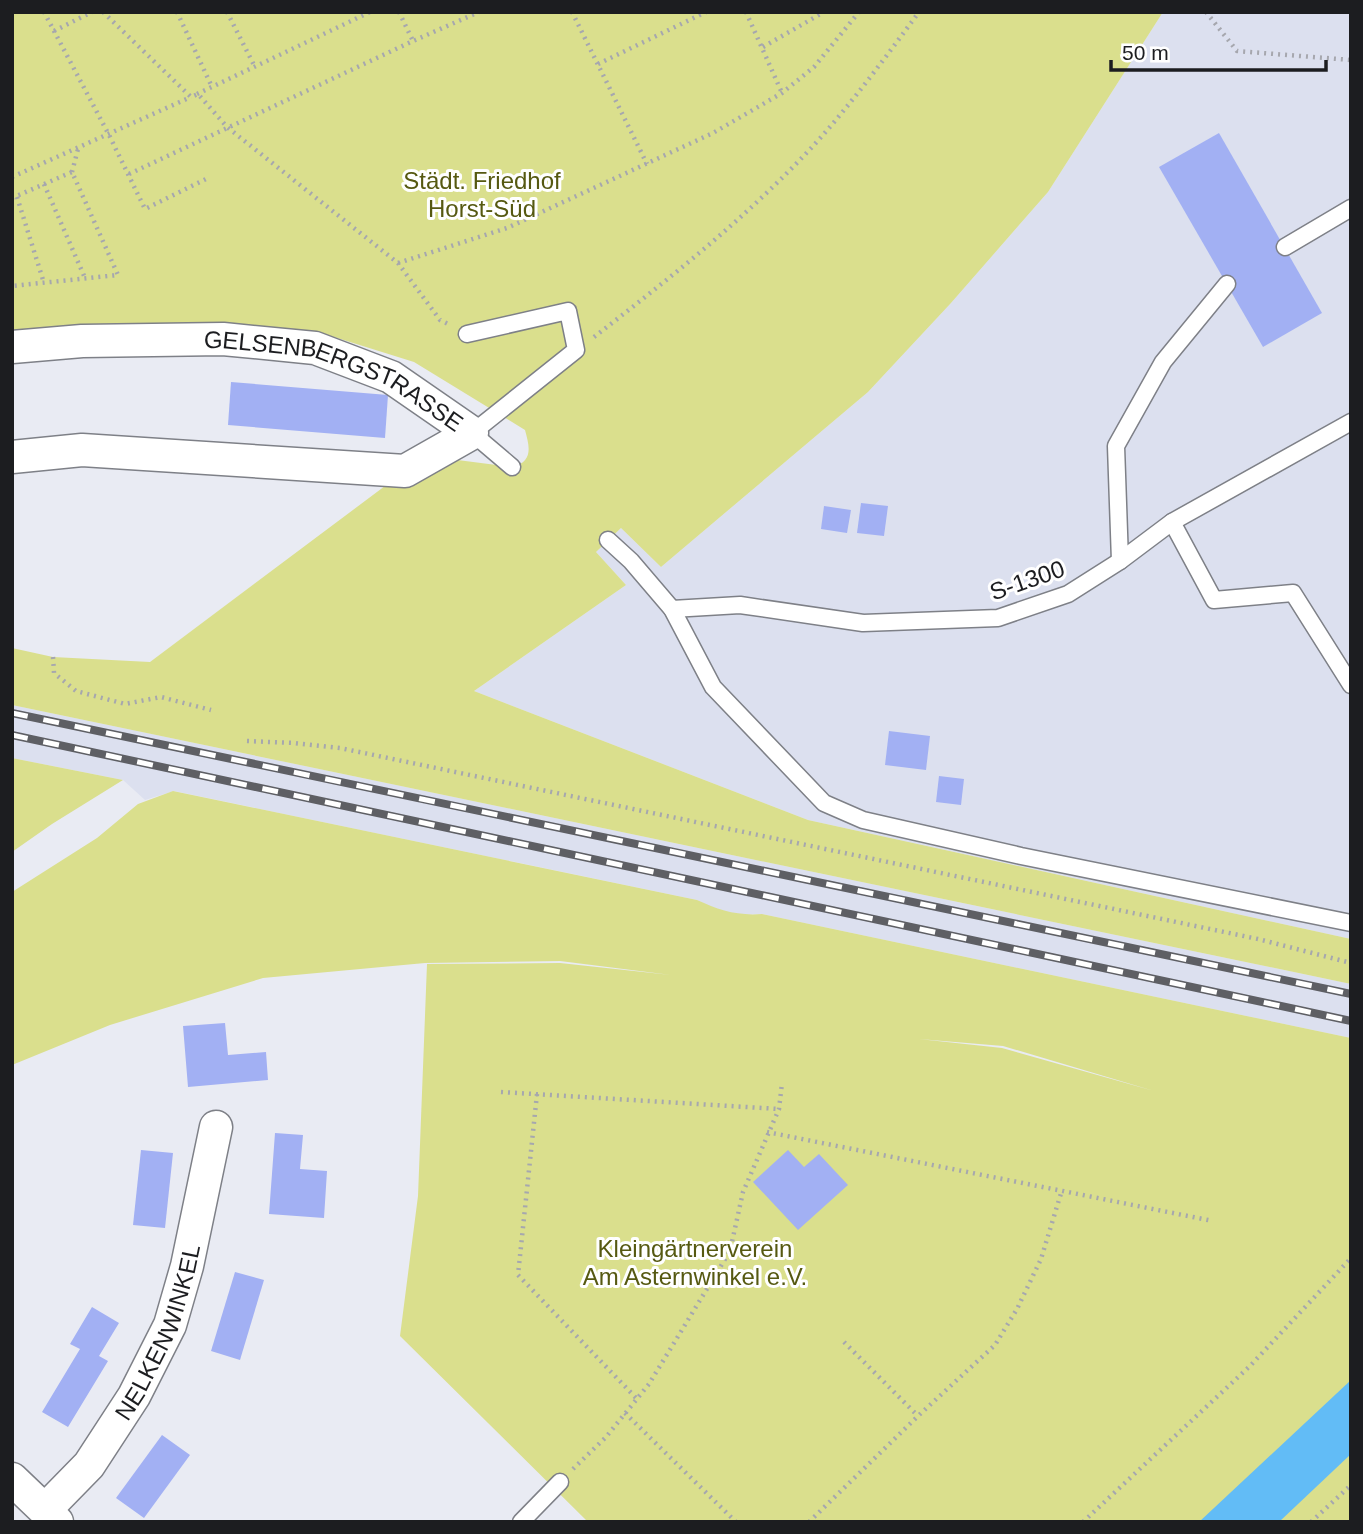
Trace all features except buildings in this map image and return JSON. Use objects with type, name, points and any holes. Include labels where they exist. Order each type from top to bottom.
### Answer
[{"type":"street","name":"GELSENBERGSTRASSE","points":[[12,347],[82,341],[223,339],[315,348],[391,377],[472,433],[405,471],[82,450],[12,457]]},
{"type":"street","name":"NELKENWINKEL","points":[[51,1516],[89,1465],[134,1396],[170,1325],[187,1266],[216,1127]]},
{"type":"street","points":[[12,1479],[51,1516]]},
{"type":"lane","points":[[1284,247],[1351,208]]},
{"type":"lane","points":[[1120,561],[1116,446],[1163,362],[1227,284]]},
{"type":"lane","points":[[467,334],[568,311],[576,350],[472,433],[512,467]]},
{"type":"lane","name":"S-1300","points":[[672,609],[740,605],[863,623],[998,618],[1068,594],[1120,561],[1172,522],[1351,422]]},
{"type":"lane","points":[[1172,522],[1214,600],[1293,593],[1351,684]]},
{"type":"lane","points":[[608,540],[631,561],[672,609],[713,687],[824,803],[863,820],[1021,856],[1351,923]]},
{"type":"lane","points":[[522,1522],[560,1482]]},
{"type":"path","points":[[44,12],[145,209],[208,178]]},
{"type":"path","points":[[54,31],[92,12]]},
{"type":"path","points":[[103,12],[191,97]]},
{"type":"path","points":[[177,12],[212,87]]},
{"type":"path","points":[[227,12],[255,67]]},
{"type":"path","points":[[12,177],[198,94],[370,12]]},
{"type":"path","points":[[398,12],[413,41]]},
{"type":"path","points":[[129,174],[479,12]]},
{"type":"path","points":[[572,12],[647,164]]},
{"type":"path","points":[[598,64],[706,12]]},
{"type":"path","points":[[746,12],[782,93]]},
{"type":"path","points":[[763,47],[824,12]]},
{"type":"path","points":[[398,263],[506,228],[713,133],[782,93],[814,67],[859,12]]},
{"type":"path","points":[[576,350],[681,268],[753,206],[822,135],[919,12]]},
{"type":"path","points":[[1206,12],[1237,51],[1351,60]]},
{"type":"path","points":[[198,94],[227,127],[398,263],[440,320],[467,334]]},
{"type":"path","points":[[12,286],[118,275],[72,172],[79,148]]},
{"type":"path","points":[[44,283],[14,197],[72,172]]},
{"type":"path","points":[[44,184],[85,278]]},
{"type":"path","points":[[52,657],[54,673],[76,691],[125,704],[161,697],[211,710]]},
{"type":"path","points":[[247,741],[340,748],[1258,939],[1351,963]]},
{"type":"path","points":[[560,1482],[606,1437],[638,1400],[730,1251],[743,1192],[779,1108],[782,1083]]},
{"type":"path","points":[[501,1092],[779,1108]]},
{"type":"path","points":[[537,1094],[518,1275],[638,1400]]},
{"type":"path","points":[[767,1132],[1213,1221]]},
{"type":"path","points":[[809,1522],[995,1345],[1017,1309],[1041,1259],[1062,1189]]},
{"type":"path","points":[[1083,1522],[1250,1366],[1351,1258]]},
{"type":"path","points":[[844,1342],[918,1416]]},
{"type":"path","points":[[625,1413],[736,1522]]},
{"type":"path","points":[[1311,1522],[1351,1485]]},
{"type":"shaded area","points":[[1163,12],[1351,12],[1351,939],[808,820],[474,691],[626,585],[596,552],[621,528],[661,567],[868,392],[951,303],[1048,192]]},
{"type":"shaded area","points":[[12,705],[1351,984],[1351,1038],[762,914],[741,915],[717,910],[697,900],[174,791],[145,800],[123,780],[12,758]]},
{"type":"green space","name":"Städt. Friedhof Horst-Süd","points":[[12,12],[1163,12],[1048,192],[951,303],[868,392],[661,567],[621,528],[596,552],[626,585],[474,691],[808,820],[1351,939],[1351,984],[12,705],[12,648],[53,657],[150,662],[405,471],[442,458],[512,467],[524,462],[529,448],[525,430],[414,362],[318,332],[165,324],[12,336]]},
{"type":"green space","points":[[12,758],[123,780],[12,852]]},
{"type":"green space","name":"Kleingärtnerverein Am Asternwinkel e.V.","points":[[173,791],[697,900],[728,912],[762,914],[1351,1038],[1351,1522],[588,1522],[400,1336],[418,1196],[427,964],[560,963],[671,975],[560,961],[425,963],[263,978],[110,1025],[12,1065],[12,892],[97,838],[138,804]],"holes":[[[919,1039],[1003,1046],[1154,1091],[1002,1048]]]},
{"type":"water","points":[[1351,1380],[1351,1454],[1279,1522],[1199,1522]]},
{"type":"railway","points":[[12,713],[1351,994]]},
{"type":"railway","points":[[12,735],[1351,1021]]}]
